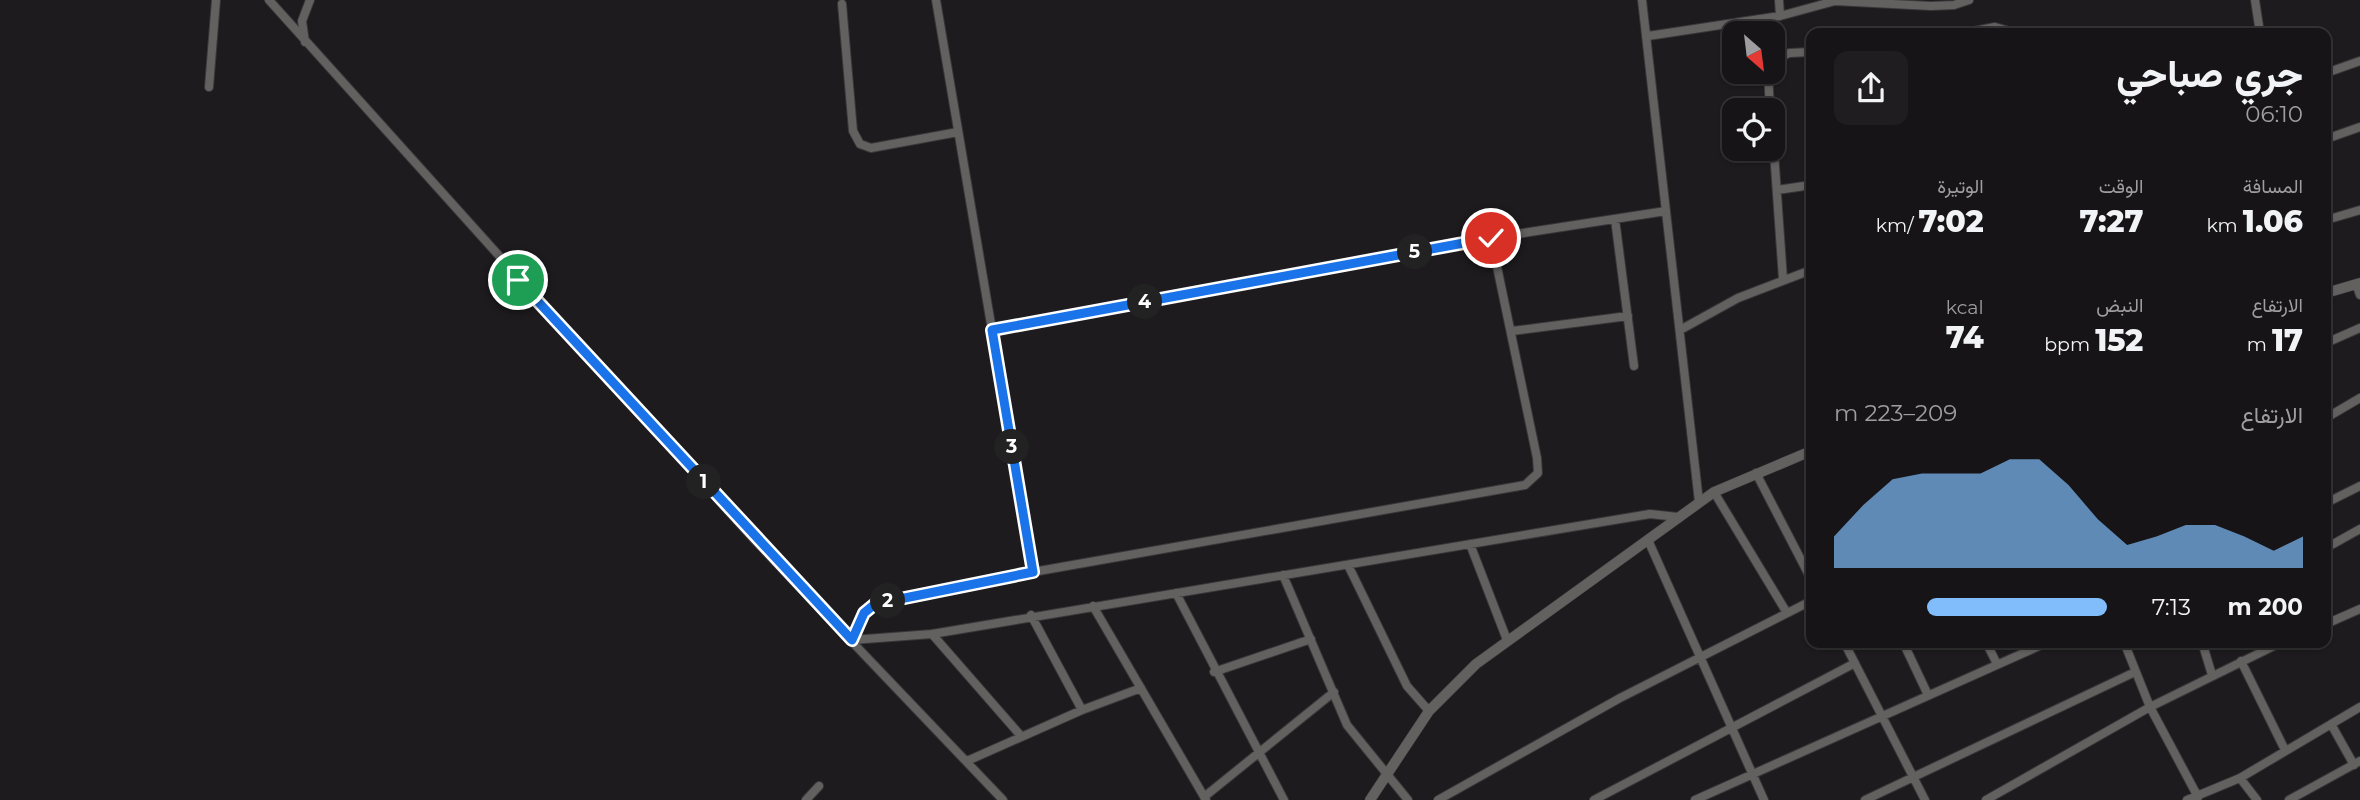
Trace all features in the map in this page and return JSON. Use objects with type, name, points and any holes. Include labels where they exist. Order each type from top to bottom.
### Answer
[{"type":"street","points":[[209,87],[216,0]]},
{"type":"street","points":[[269,0],[585,354],[1003,800]]},
{"type":"street","points":[[306,44],[302,21],[310,0]]},
{"type":"street","points":[[936,0],[1033,572]]},
{"type":"street","points":[[1642,0],[1699,502]]},
{"type":"street","points":[[1779,0],[1780,16]]},
{"type":"street","points":[[1648,36],[1780,16],[1835,1],[1931,6],[1954,5],[1969,0]]},
{"type":"street","points":[[2255,0],[2259,28]]},
{"type":"street","points":[[842,4],[853,131],[860,144],[871,148],[958,132]]},
{"type":"street","points":[[1785,55],[1806,52]]},
{"type":"street","points":[[2331,71],[2360,61]]},
{"type":"street","points":[[2331,137],[2360,127]]},
{"type":"street","points":[[1775,161],[1783,279]]},
{"type":"street","points":[[1777,190],[1806,186]]},
{"type":"street","points":[[2331,219],[2360,210]]},
{"type":"street","points":[[992,330],[1491,238],[1666,211]]},
{"type":"street","points":[[1615,219],[1634,366]]},
{"type":"street","points":[[852,640],[864,613],[875,604],[1033,572],[1525,485],[1535,478],[1538,467],[1491,238]]},
{"type":"street","points":[[1680,330],[1738,298],[1806,272]]},
{"type":"street","points":[[2331,291],[2358,283],[2360,295]]},
{"type":"street","points":[[1511,331],[1628,316]]},
{"type":"street","points":[[2331,341],[2360,328]]},
{"type":"street","points":[[2331,415],[2360,398]]},
{"type":"street","points":[[1370,800],[1387,770],[1429,711],[1461,677],[1507,640],[1714,492],[1806,453]]},
{"type":"street","points":[[1756,473],[1806,569]]},
{"type":"street","points":[[2331,500],[2360,486]]},
{"type":"street","points":[[1714,492],[1787,613]]},
{"type":"street","points":[[852,640],[932,634],[1031,615],[1650,514],[1678,517]]},
{"type":"street","points":[[2331,545],[2360,530]]},
{"type":"street","points":[[1648,540],[1764,800]]},
{"type":"street","points":[[1470,544],[1507,640]]},
{"type":"street","points":[[1348,565],[1407,686],[1429,711]]},
{"type":"street","points":[[1283,575],[1347,725],[1387,770],[1408,800]]},
{"type":"street","points":[[1176,593],[1214,672],[1283,800]]},
{"type":"street","points":[[1438,800],[1620,698],[1806,604]]},
{"type":"street","points":[[1093,606],[1205,798],[1334,692]]},
{"type":"street","points":[[2331,622],[2360,609]]},
{"type":"street","points":[[1031,615],[1083,710]]},
{"type":"street","points":[[932,634],[1021,736]]},
{"type":"street","points":[[1214,672],[1311,639]]},
{"type":"street","points":[[1847,648],[1925,800]]},
{"type":"street","points":[[1906,648],[1928,695]]},
{"type":"street","points":[[1989,648],[1997,664]]},
{"type":"street","points":[[1695,800],[2034,648]]},
{"type":"street","points":[[2126,648],[2150,707],[2198,797]]},
{"type":"street","points":[[2204,648],[2212,675]]},
{"type":"street","points":[[1986,800],[2150,707],[2269,648]]},
{"type":"street","points":[[2241,661],[2285,750]]},
{"type":"street","points":[[1594,800],[1855,663]]},
{"type":"street","points":[[1865,800],[2135,672]]},
{"type":"street","points":[[967,761],[1021,736],[1141,688]]},
{"type":"street","points":[[2187,800],[2240,778],[2360,707]]},
{"type":"street","points":[[2290,800],[2357,763],[2331,724]]},
{"type":"street","points":[[2240,778],[2257,800]]},
{"type":"street","points":[[806,800],[819,786]]},
{"type":"route","points":[[518,280],[752,537],[852,640],[864,613],[875,604],[1033,572],[992,330],[1491,238]]}]
